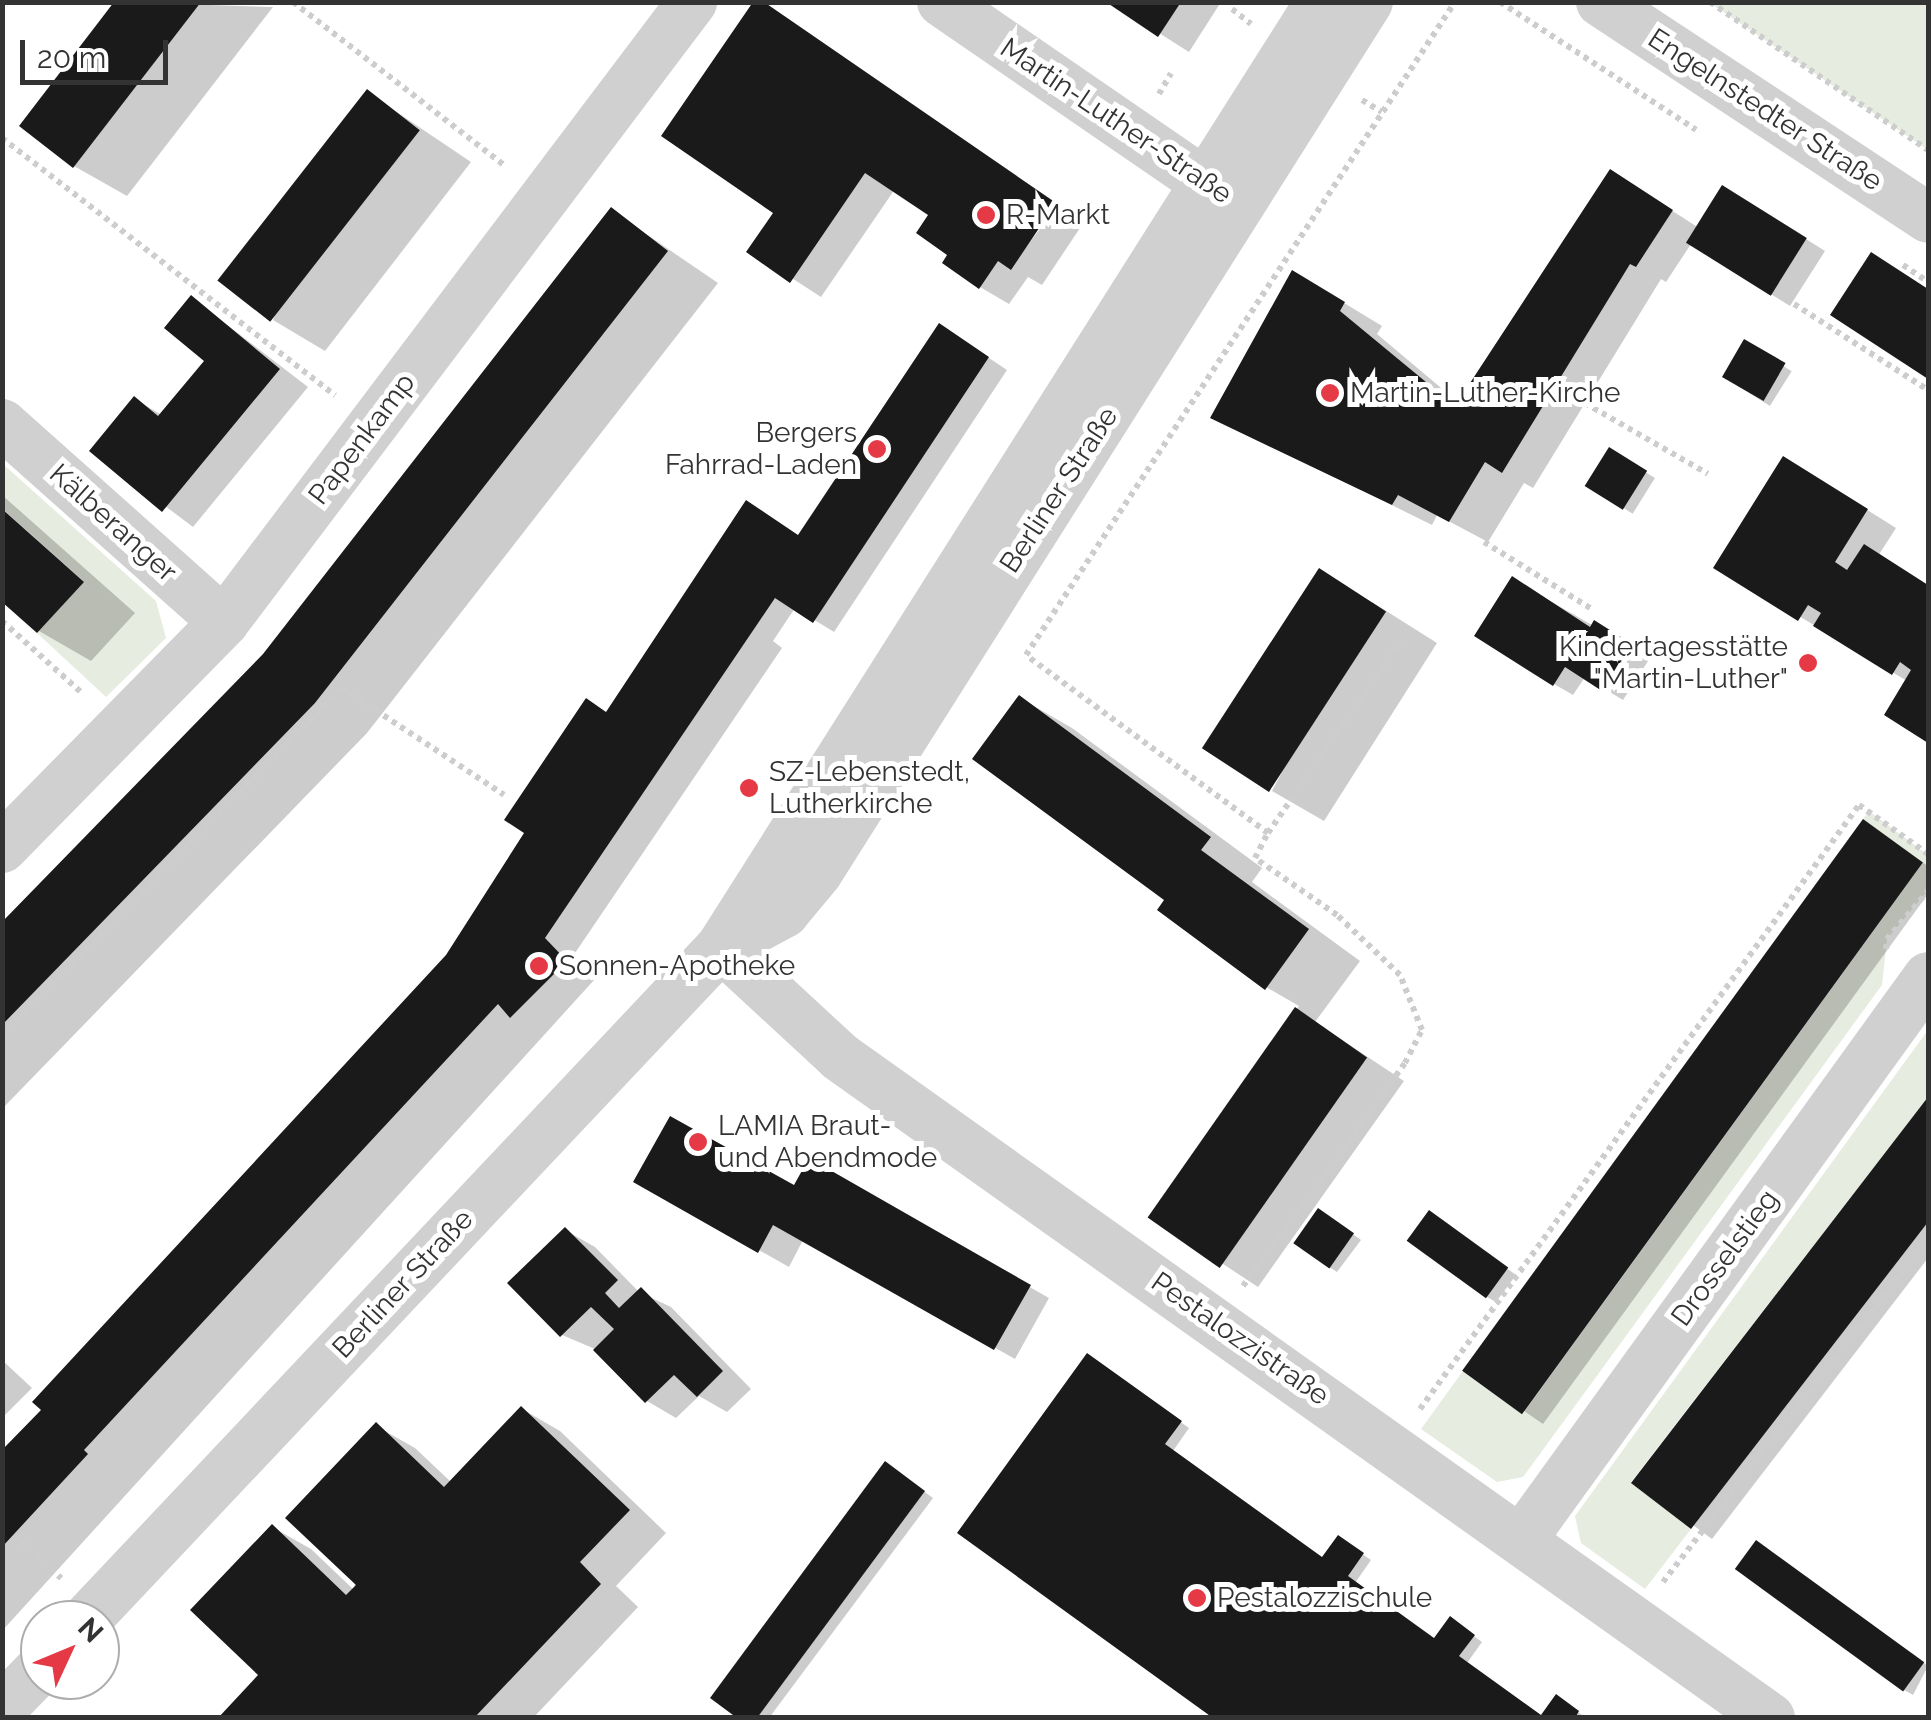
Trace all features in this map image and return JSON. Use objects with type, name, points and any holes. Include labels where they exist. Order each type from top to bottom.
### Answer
[{"type":"street","name":"Papenkamp","points":[[2,848],[224,622],[692,2]]},
{"type":"street","name":"Martin-Luther-Straße","points":[[942,2],[1223,194]]},
{"type":"street","name":"Berliner Straße","points":[[104,1600],[721,948],[784,913],[818,872],[1223,194],[1320,2]]},
{"type":"street","name":"Berliner Straße","points":[[1223,194],[1368,2]]},
{"type":"street","name":"Engelnstedter Straße","points":[[1601,2],[1928,218]]},
{"type":"street","name":"Kälberanger","points":[[2,424],[224,622]]},
{"type":"street","name":"Pestalozzistraße","points":[[721,948],[840,1057],[1770,1718]]},
{"type":"street","name":"Drosselstieg","points":[[1522,1539],[1928,977]]},
{"type":"street","points":[[2,1708],[20,1690]]},
{"type":"path","points":[[293,2],[514,173]]},
{"type":"path","points":[[1268,833],[1026,654],[1454,2]]},
{"type":"path","points":[[1710,2],[1928,150]]},
{"type":"path","points":[[2,138],[343,402]]},
{"type":"path","points":[[1794,304],[1928,390]]},
{"type":"path","points":[[1576,398],[1708,474]]},
{"type":"path","points":[[1484,542],[1590,608]]},
{"type":"path","points":[[2,621],[97,707]]},
{"type":"path","points":[[1236,1296],[1406,1063],[1422,1030],[1400,975],[1337,915],[1255,858],[1268,833],[1402,640]]},
{"type":"path","points":[[2,1036],[342,688],[504,794]]},
{"type":"path","points":[[1411,1422],[1860,805],[1928,854]]},
{"type":"path","points":[[1654,1595],[1928,1238]]},
{"type":"path","points":[[14,1535],[76,1600]]},
{"type":"shaded area","points":[[1710,3],[1928,3],[1928,150]]},
{"type":"shaded area","points":[[3,464],[156,601],[166,638],[106,697],[37,633],[84,581],[3,509]]},
{"type":"shaded area","points":[[1869,811],[1928,855],[1928,890],[1887,939],[1882,985],[1523,1477],[1497,1482],[1421,1429],[1463,1371],[1523,1414],[1923,863],[1863,819]]},
{"type":"shaded area","points":[[1928,1030],[1928,1097],[1631,1482],[1691,1529],[1645,1589],[1581,1543],[1575,1516]]},
{"type":"building","points":[[114,2],[201,2],[73,168],[19,126]]},
{"type":"building","points":[[753,2],[764,2],[1056,203],[1011,270],[998,261],[979,289],[942,263],[947,255],[916,233],[928,215],[865,173],[790,283],[746,252],[773,213],[661,136]]},
{"type":"building","points":[[1106,2],[1181,2],[1158,37]]},
{"type":"building","points":[[367,89],[420,130],[270,322],[217,280]]},
{"type":"building","name":"Martin-Luther-Kirche","points":[[1610,169],[1673,210],[1636,267],[1630,264],[1502,473],[1485,462],[1449,522],[1398,495],[1392,505],[1210,418],[1292,270],[1345,302],[1340,311],[1455,406]]},
{"type":"building","points":[[1722,185],[1807,238],[1771,296],[1686,243]]},
{"type":"building","points":[[611,207],[668,251],[315,703],[2,1025],[2,922],[263,654]]},
{"type":"building","points":[[1871,252],[1928,289],[1928,379],[1830,315]]},
{"type":"building","points":[[191,295],[280,369],[162,512],[89,451],[134,396],[158,416],[204,361],[164,328]]},
{"type":"building","points":[[939,323],[989,357],[813,623],[775,598],[545,938],[567,961],[510,1018],[498,1004],[84,1450],[88,1454],[2,1547],[2,1450],[41,1410],[32,1402],[446,955],[524,833],[504,820],[586,698],[606,712],[746,500],[798,535]]},
{"type":"building","points":[[1744,339],[1786,363],[1764,401],[1722,377]]},
{"type":"building","points":[[1609,447],[1647,471],[1623,510],[1585,486]]},
{"type":"building","points":[[1783,456],[1868,509],[1835,562],[1847,570],[1864,544],[1928,585],[1928,743],[1884,715],[1911,670],[1900,662],[1892,675],[1813,626],[1821,613],[1808,605],[1798,621],[1713,568]]},
{"type":"building","points":[[2,509],[84,582],[37,633],[2,602]]},
{"type":"building","points":[[1319,568],[1386,612],[1269,792],[1202,748]]},
{"type":"building","points":[[1512,576],[1590,627],[1594,620],[1632,644],[1602,691],[1565,667],[1553,686],[1474,636]]},
{"type":"building","points":[[1019,695],[1211,837],[1201,850],[1309,929],[1265,990],[1157,910],[1164,900],[972,759]]},
{"type":"building","points":[[1863,819],[1923,862],[1522,1414],[1462,1371]]},
{"type":"building","points":[[1295,1007],[1367,1057],[1220,1268],[1148,1218]]},
{"type":"building","points":[[1928,1097],[1928,1222],[1691,1529],[1631,1483]]},
{"type":"building","points":[[670,1116],[794,1185],[809,1158],[1031,1285],[994,1350],[773,1225],[758,1253],[633,1182]]},
{"type":"building","points":[[1318,1208],[1354,1233],[1329,1268],[1293,1243]]},
{"type":"building","points":[[1429,1210],[1508,1268],[1486,1298],[1407,1241]]},
{"type":"building","points":[[565,1227],[618,1280],[605,1293],[619,1308],[641,1287],[723,1371],[697,1397],[674,1375],[645,1403],[593,1350],[614,1329],[591,1307],[560,1337],[507,1283]]},
{"type":"building","points":[[1087,1353],[1182,1421],[1165,1444],[1322,1557],[1338,1535],[1364,1553],[1348,1576],[1434,1638],[1450,1616],[1475,1635],[1459,1656],[1541,1715],[1556,1694],[1579,1711],[1575,1718],[1213,1718],[957,1533]]},
{"type":"building","points":[[521,1406],[630,1510],[580,1562],[601,1584],[474,1718],[218,1718],[258,1675],[190,1610],[272,1524],[346,1595],[356,1585],[285,1518],[376,1422],[444,1487]]},
{"type":"building","points":[[885,1461],[925,1491],[757,1718],[737,1718],[710,1698]]},
{"type":"building","points":[[1756,1540],[1924,1662],[1903,1691],[1735,1569]]},
{"type":"place","name":"R-Markt","points":[[986,215]]},
{"type":"place","name":"Martin-Luther-Kirche","points":[[1330,393]]},
{"type":"place","name":"Bergers Fahrrad-Laden","points":[[877,449]]},
{"type":"place","name":"Kindertagesstätte \"Martin-Luther\"","points":[[1808,663]]},
{"type":"place","name":"SZ-Lebenstedt, Lutherkirche","points":[[749,788]]},
{"type":"place","name":"Sonnen-Apotheke","points":[[539,966]]},
{"type":"place","name":"LAMIA Braut- und Abendmode","points":[[698,1142]]},
{"type":"place","name":"Pestalozzischule","points":[[1197,1598]]}]
